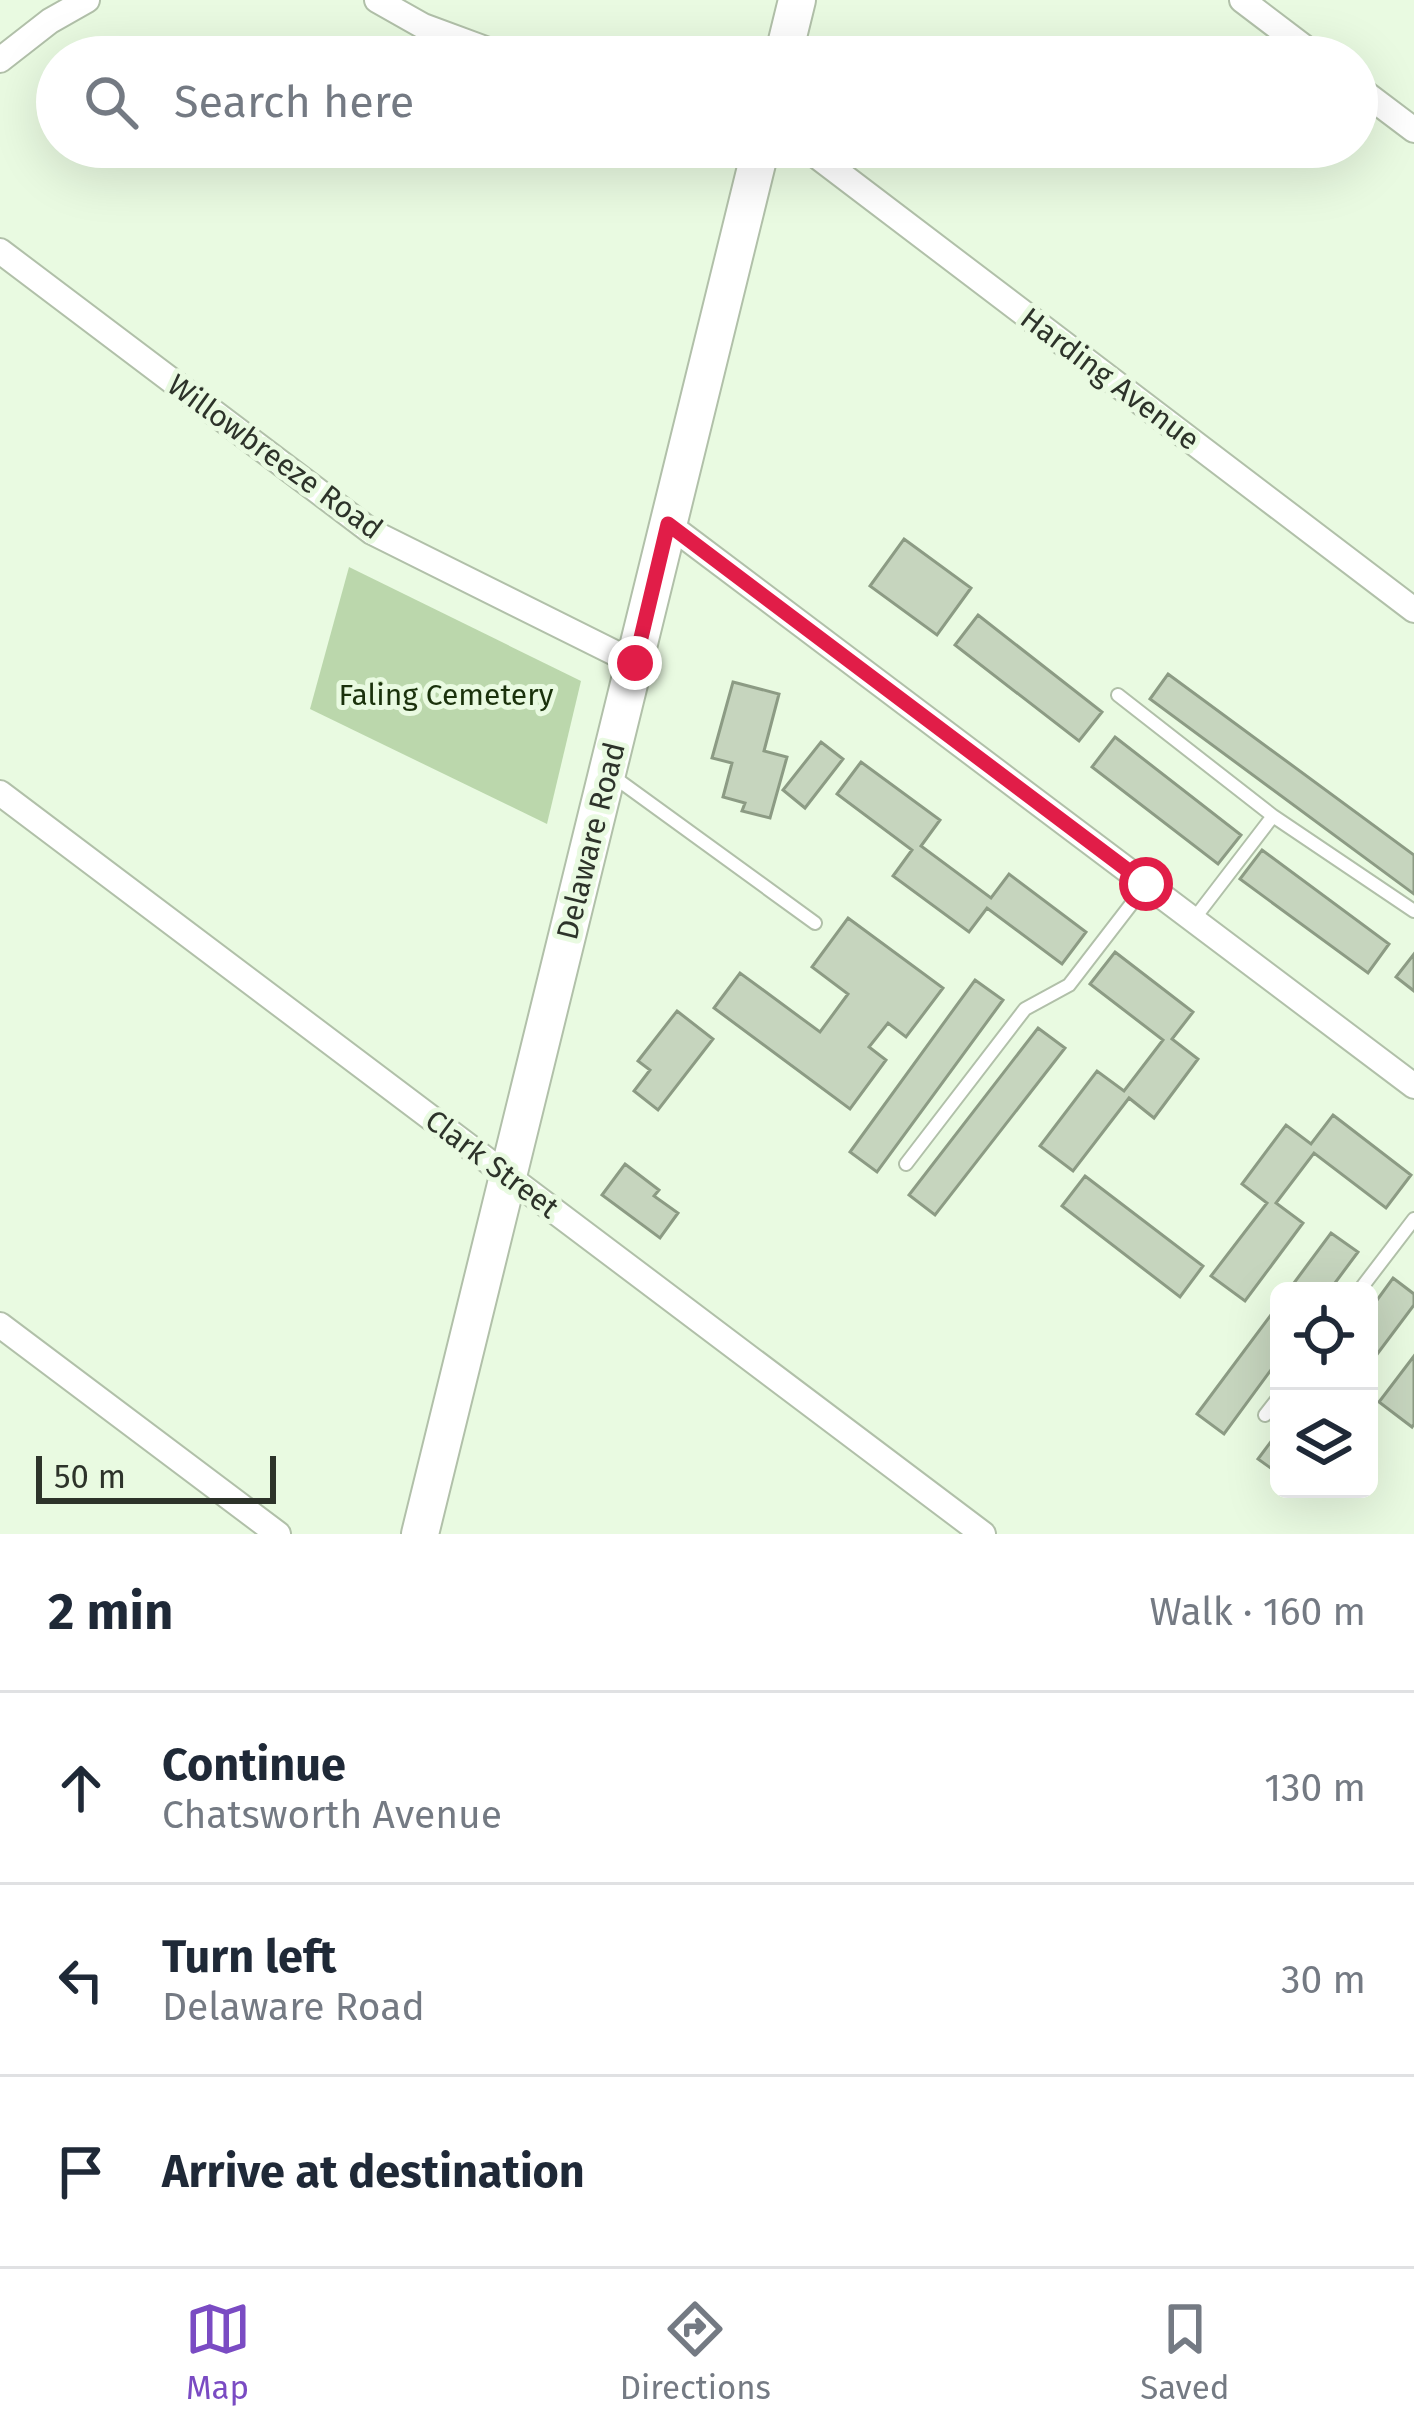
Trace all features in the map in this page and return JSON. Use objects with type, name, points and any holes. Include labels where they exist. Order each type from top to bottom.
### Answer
[{"type":"street","points":[[0,60],[50,21],[88,0]]},
{"type":"street","points":[[377,0],[450,36]]},
{"type":"street","points":[[788,36],[797,0]]},
{"type":"street","points":[[1242,0],[1290,36]]},
{"type":"street","points":[[1378,103],[1414,130]]},
{"type":"street","name":"Delaware Road","points":[[420,1534],[756,168]]},
{"type":"street","name":"Harding Avenue","points":[[833,168],[1414,610]]},
{"type":"street","name":"Willowbreeze Road","points":[[0,251],[372,532],[635,663]]},
{"type":"street","points":[[668,524],[1414,1086]]},
{"type":"street","name":"Clark Street","points":[[0,793],[983,1534]]},
{"type":"street","points":[[0,1325],[278,1534]]},
{"type":"lane","points":[[1118,695],[1273,816],[1414,911]]},
{"type":"lane","points":[[608,773],[814,923]]},
{"type":"lane","points":[[1194,920],[1273,816]]},
{"type":"lane","points":[[906,1164],[1025,1009],[1069,985],[1146,884]]},
{"type":"lane","points":[[1366,1282],[1414,1219]]},
{"type":"lane","points":[[1265,1415],[1270,1409]]},
{"type":"green space","name":"Faling Cemetery","points":[[349,567],[581,681],[547,824],[310,709]]},
{"type":"building","points":[[904,539],[971,588],[937,635],[870,586]]},
{"type":"building","points":[[978,615],[1102,712],[1079,741],[955,645]]},
{"type":"building","points":[[1168,674],[1414,855],[1414,894],[1150,699]]},
{"type":"building","points":[[733,682],[779,694],[764,751],[787,757],[770,818],[742,811],[745,803],[723,797],[732,763],[712,758]]},
{"type":"building","points":[[1115,737],[1241,835],[1218,864],[1092,767]]},
{"type":"building","points":[[821,742],[843,759],[805,808],[783,790]]},
{"type":"building","points":[[861,762],[940,820],[921,846],[991,898],[1009,874],[1086,932],[1062,964],[987,908],[969,932],[893,876],[912,850],[837,794]]},
{"type":"building","points":[[1262,850],[1389,944],[1368,973],[1240,879]]},
{"type":"building","points":[[848,918],[943,988],[906,1037],[888,1023],[869,1047],[886,1060],[850,1109],[714,1008],[740,973],[820,1032],[848,994],[812,967]]},
{"type":"building","points":[[1115,952],[1193,1012],[1172,1039],[1198,1059],[1154,1118],[1129,1098],[1073,1171],[1040,1146],[1097,1071],[1124,1091],[1163,1040],[1090,984]]},
{"type":"building","points":[[1414,954],[1414,991],[1396,977]]},
{"type":"building","points":[[975,980],[1003,1000],[877,1172],[850,1152]]},
{"type":"building","points":[[677,1011],[713,1039],[658,1110],[634,1091],[650,1070],[638,1061]]},
{"type":"building","points":[[1038,1028],[1065,1048],[935,1215],[909,1195]]},
{"type":"building","points":[[1333,1115],[1411,1175],[1386,1208],[1314,1153],[1276,1203],[1303,1223],[1245,1301],[1211,1276],[1267,1203],[1242,1184],[1286,1125],[1311,1144]]},
{"type":"building","points":[[625,1164],[659,1190],[654,1196],[678,1213],[660,1238],[602,1195]]},
{"type":"building","points":[[1085,1176],[1203,1266],[1180,1297],[1062,1206]]},
{"type":"building","points":[[1331,1233],[1358,1252],[1336,1282],[1295,1282]]},
{"type":"building","points":[[1393,1278],[1414,1294],[1414,1305],[1378,1353],[1378,1299]]},
{"type":"building","points":[[1270,1316],[1270,1371],[1224,1434],[1197,1414]]},
{"type":"building","points":[[1414,1356],[1414,1424],[1412,1427],[1379,1402]]},
{"type":"building","points":[[1270,1443],[1270,1468],[1258,1459]]},
{"type":"route","points":[[635,663],[668,524],[1146,884]]}]
